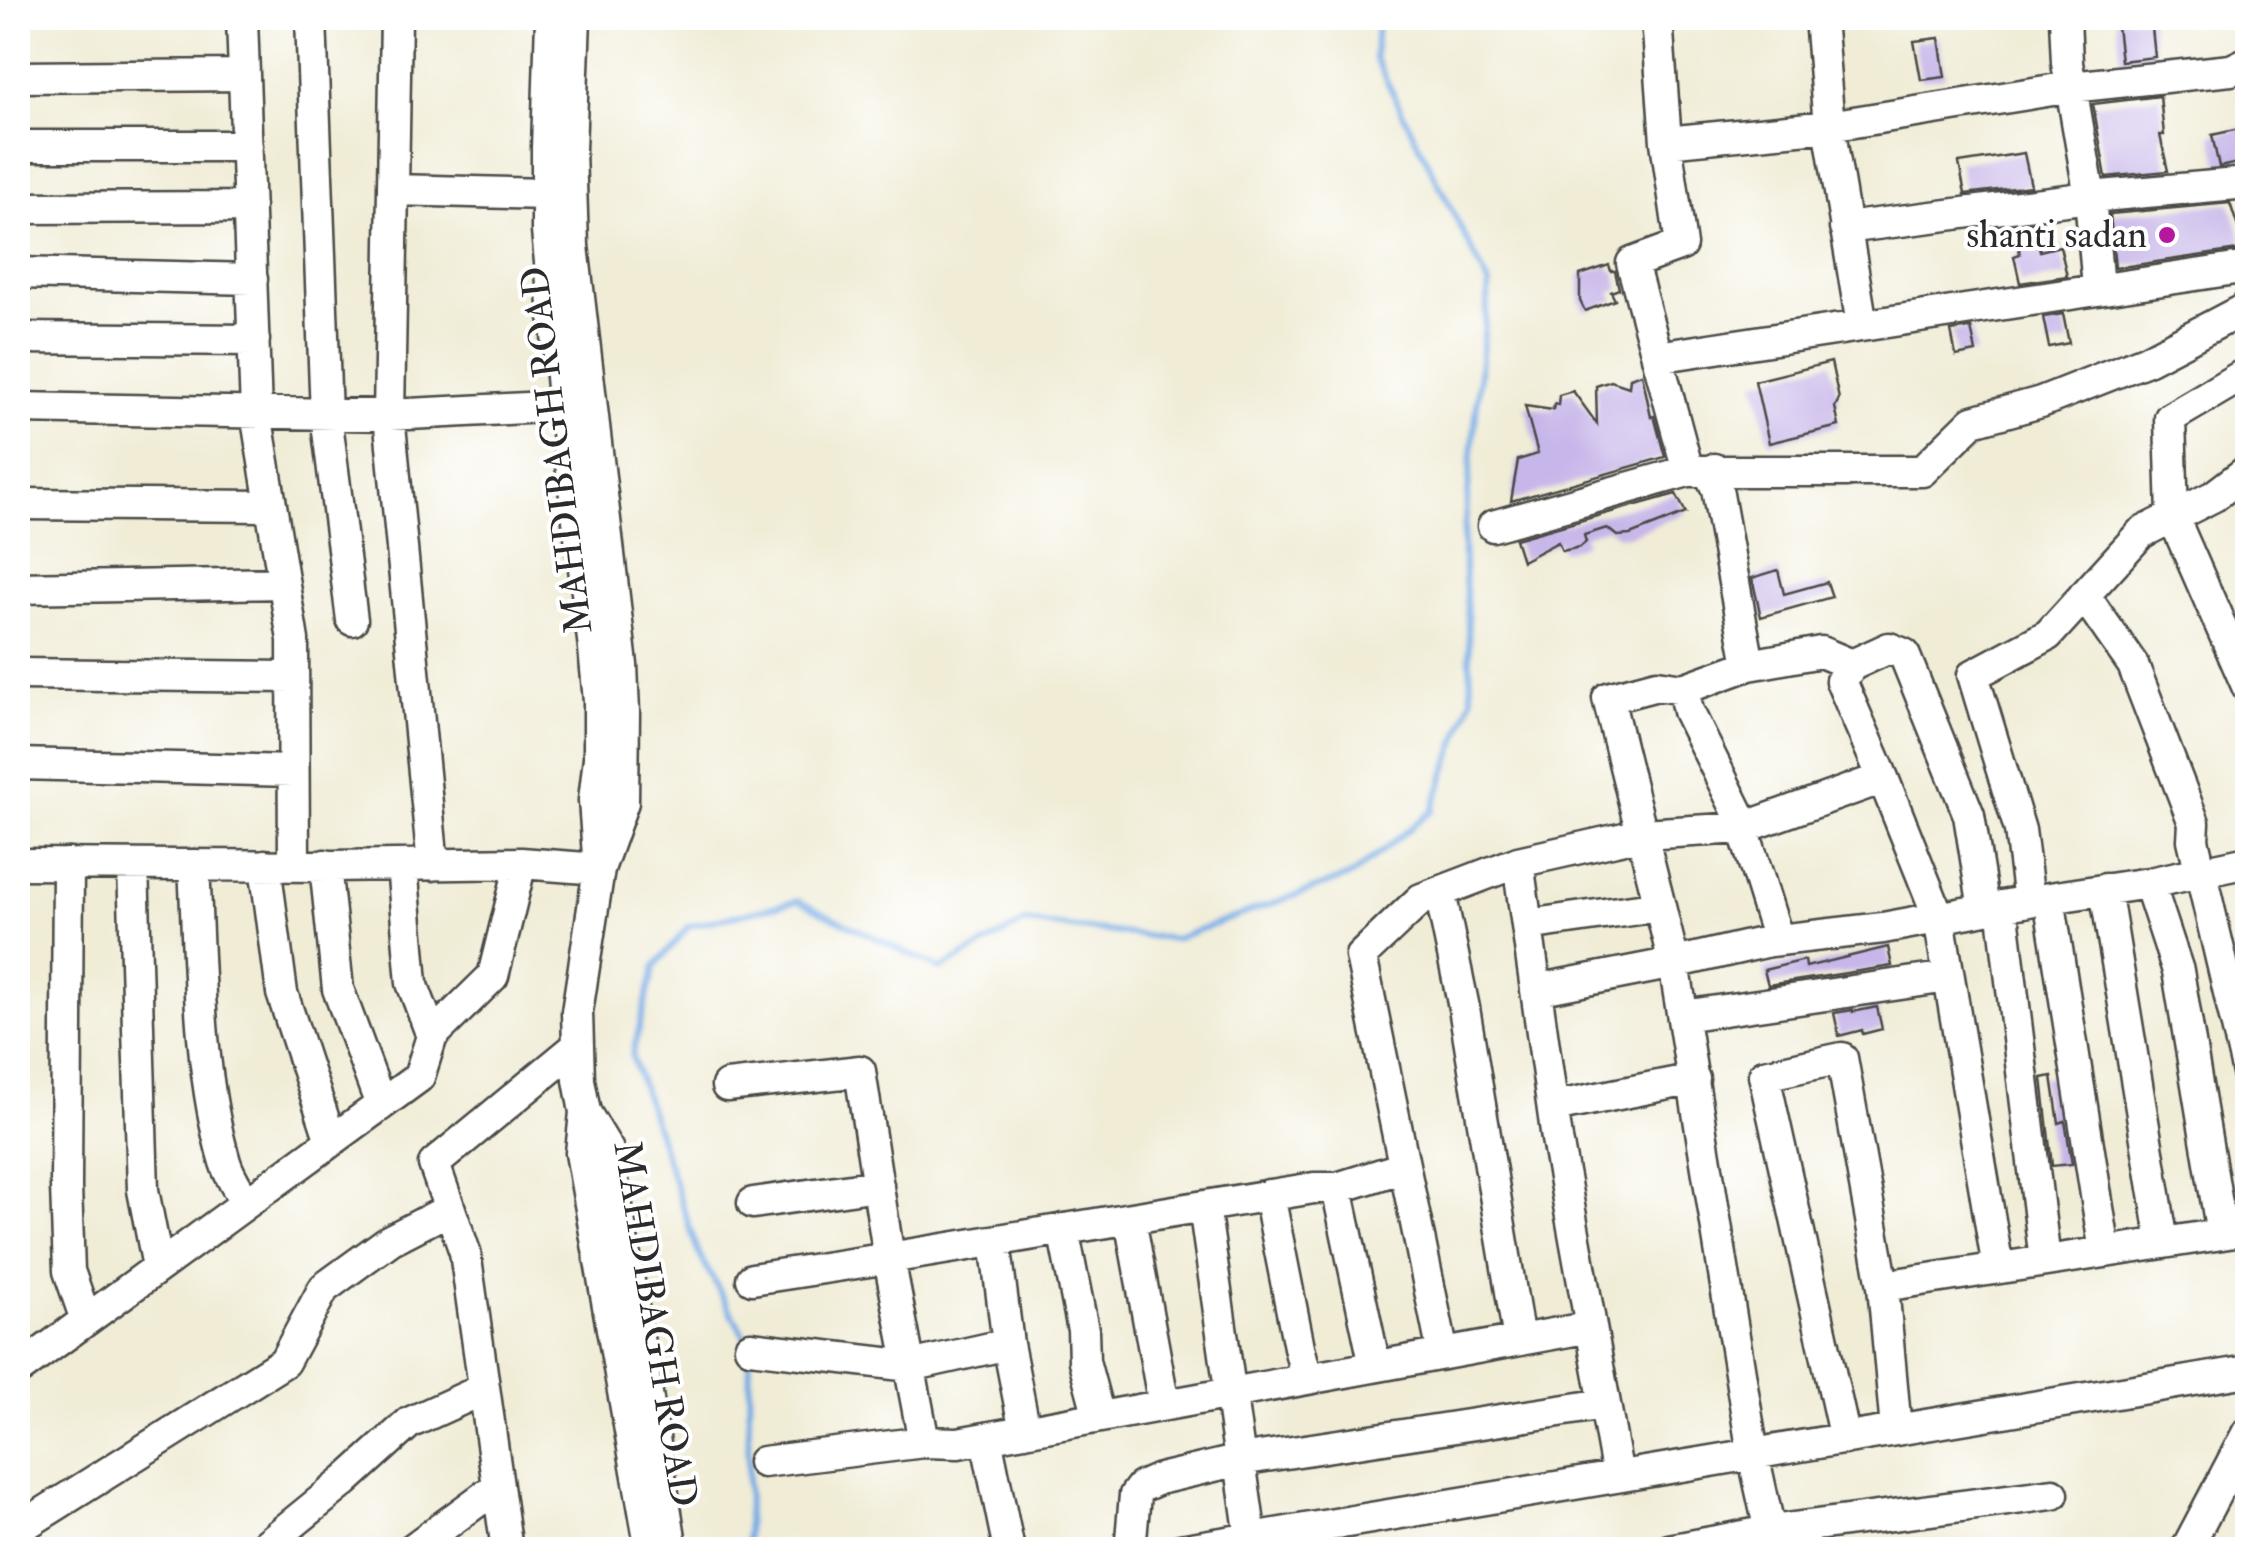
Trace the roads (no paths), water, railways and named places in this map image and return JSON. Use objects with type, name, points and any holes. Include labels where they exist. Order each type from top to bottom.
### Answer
[{"type":"street","points":[[242,18],[256,413],[293,640],[293,770],[280,865],[282,993],[331,1140]]},
{"type":"street","points":[[311,18],[326,415],[352,620]]},
{"type":"street","points":[[396,18],[389,416],[433,865]]},
{"type":"street","name":"MAHDIBAGH ROAD","points":[[551,18],[546,194],[577,406],[622,666],[624,712],[622,802],[599,868],[578,998],[576,1047],[585,1112],[582,1153],[651,1550]]},
{"type":"street","name":"MAHDIBAGH ROAD","points":[[574,18],[571,196],[578,292],[577,406]]},
{"type":"street","points":[[1658,18],[1666,142],[1681,244],[1632,263],[1657,357],[1701,470],[1711,476],[1718,488],[1749,665]]},
{"type":"street","points":[[1820,18],[1830,126],[1862,325]]},
{"type":"street","points":[[2065,18],[2067,63],[2090,197],[2098,288]]},
{"type":"street","points":[[1666,142],[1830,126],[2071,86],[2231,70],[2248,62]]},
{"type":"street","points":[[18,77],[243,75]]},
{"type":"street","points":[[18,146],[247,146]]},
{"type":"street","points":[[1845,228],[2090,197],[2248,183]]},
{"type":"street","points":[[393,190],[546,194]]},
{"type":"street","points":[[18,208],[249,207]]},
{"type":"street","points":[[1657,357],[2248,267]]},
{"type":"street","points":[[18,273],[252,279]]},
{"type":"street","points":[[1492,526],[1701,470],[1922,471],[1973,421],[2041,402],[2146,361],[2248,307]]},
{"type":"street","points":[[18,338],[254,340]]},
{"type":"street","points":[[2248,372],[2170,418],[2173,517],[2248,688]]},
{"type":"street","points":[[18,408],[389,416],[577,406]]},
{"type":"street","points":[[2045,1261],[2016,903],[2020,830],[1973,674],[2048,635],[2141,534],[2214,496],[2248,470]]},
{"type":"street","points":[[18,504],[271,506]]},
{"type":"street","points":[[18,588],[283,583]]},
{"type":"street","points":[[2084,596],[2133,665],[2194,823],[2193,840],[2248,1073]]},
{"type":"street","points":[[1998,1268],[1939,918],[1841,681],[1852,665],[1889,648],[1904,654],[1969,815],[2016,903],[2105,1252]]},
{"type":"street","points":[[1770,1531],[1753,1454],[1674,963],[1608,698],[1657,685],[1683,689],[1749,665],[1821,652],[1852,665]]},
{"type":"street","points":[[18,674],[293,677]]},
{"type":"street","points":[[1683,689],[1688,711],[1738,812],[1778,940]]},
{"type":"street","points":[[18,764],[293,770]]},
{"type":"street","points":[[1442,1354],[1361,956],[1421,899],[1518,862],[1642,834],[1742,828],[1883,778]]},
{"type":"street","points":[[1518,862],[1552,1107],[1618,1476]]},
{"type":"street","points":[[1536,990],[1778,940],[1883,928],[2149,883],[2248,862]]},
{"type":"street","points":[[18,864],[521,863],[599,868]]},
{"type":"street","points":[[20,1359],[86,1320],[419,1076],[432,1036],[493,976],[521,863]]},
{"type":"street","points":[[68,864],[68,1271],[86,1320]]},
{"type":"street","points":[[133,865],[143,1190],[158,1267]]},
{"type":"street","points":[[194,865],[202,1020],[213,1114],[226,1166],[246,1203]]},
{"type":"street","points":[[402,865],[412,983],[432,1036]]},
{"type":"street","points":[[325,866],[338,989],[381,1104]]},
{"type":"street","points":[[1882,1286],[2235,1232],[2178,971],[2149,883]]},
{"type":"street","points":[[2105,889],[2162,1243]]},
{"type":"street","points":[[1440,892],[1464,1008],[1519,1340]]},
{"type":"street","points":[[1527,924],[1660,906]]},
{"type":"street","points":[[1682,1016],[1948,976]]},
{"type":"street","points":[[507,1550],[465,1252],[434,1164],[576,1047]]},
{"type":"street","points":[[1845,1438],[1764,1075],[1842,1058],[1882,1286],[1896,1430]]},
{"type":"street","points":[[727,1086],[860,1071],[924,1442]]},
{"type":"street","points":[[1552,1107],[1694,1079]]},
{"type":"street","name":"MAHDIBAGH ROAD","points":[[585,1112],[608,1150],[672,1550]]},
{"type":"street","points":[[752,1280],[1314,1188],[1338,1188],[1404,1167]]},
{"type":"street","points":[[754,1204],[878,1185]]},
{"type":"street","points":[[1338,1188],[1374,1366]]},
{"type":"street","points":[[1270,1195],[1307,1379]]},
{"type":"street","points":[[1204,1206],[1240,1460],[1260,1541]]},
{"type":"street","points":[[18,1528],[284,1362],[324,1288],[390,1240],[450,1209]]},
{"type":"street","points":[[1130,1219],[1164,1405]]},
{"type":"street","points":[[1063,1230],[1083,1330],[1084,1361],[1099,1417]]},
{"type":"street","points":[[995,1241],[1008,1344],[1025,1430]]},
{"type":"street","points":[[763,1462],[924,1442],[958,1443],[1591,1327]]},
{"type":"street","points":[[750,1347],[910,1366],[1008,1344]]},
{"type":"street","points":[[1180,1550],[1260,1541],[1618,1476],[2248,1371]]},
{"type":"street","points":[[260,1550],[410,1423],[484,1389]]},
{"type":"street","points":[[1130,1550],[1135,1495],[1140,1487],[1159,1479],[1240,1460],[1605,1404]]},
{"type":"street","points":[[2186,1550],[2248,1432]]},
{"type":"street","points":[[986,1438],[1009,1550]]},
{"type":"street","points":[[412,1550],[497,1486]]},
{"type":"street","points":[[1669,1550],[1770,1531],[2052,1494]]},
{"type":"waterway","points":[[746,1339],[698,1252],[632,1056],[655,966],[689,926],[798,901],[941,969],[1025,922],[1174,939],[1352,875],[1432,811],[1472,698],[1463,542],[1489,284],[1375,58],[1377,18]]},
{"type":"waterway","points":[[747,1550],[750,1355]]},
{"type":"place","name":"shanti sadan","points":[[2167,235]]}]
